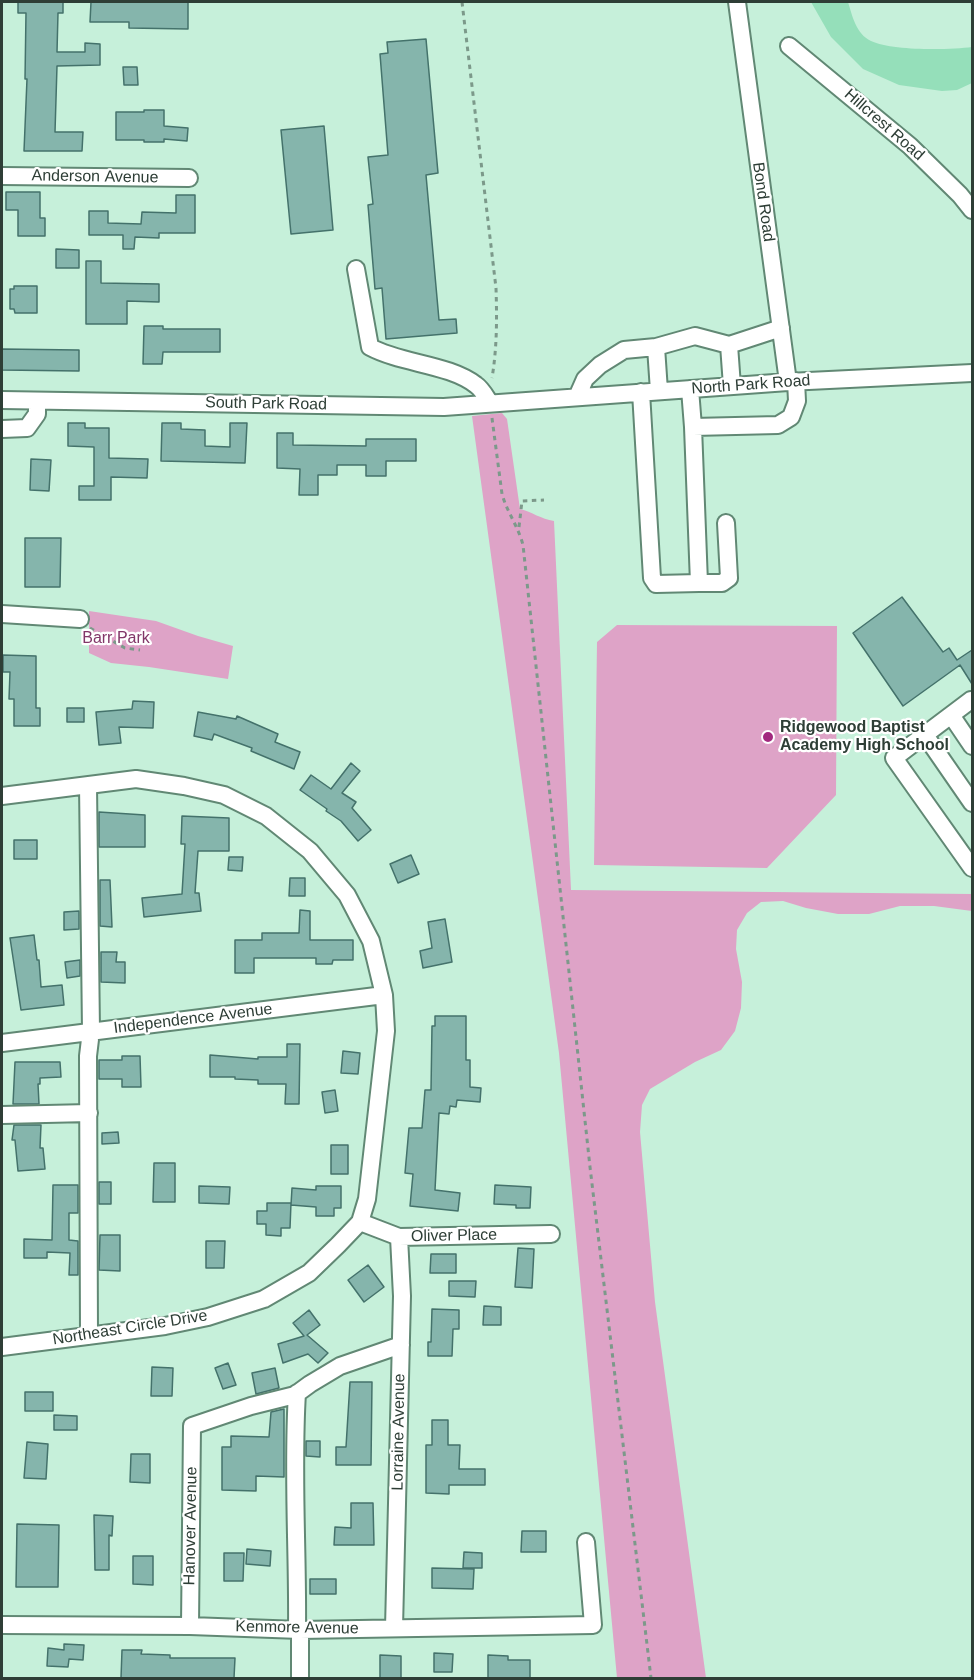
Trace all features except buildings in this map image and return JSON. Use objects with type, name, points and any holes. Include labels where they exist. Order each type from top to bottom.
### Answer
[{"type":"street","name":"Bond Road","points":[[693,427],[778,425],[791,417],[797,401],[781,328],[737,2]]},
{"type":"street","name":"Hillcrest Road","points":[[789,46],[910,146],[960,195],[972,210]]},
{"type":"street","name":"Anderson Avenue","points":[[2,176],[189,178]]},
{"type":"street","points":[[356,269],[370,347],[386,356],[458,374],[477,386],[490,403]]},
{"type":"street","points":[[577,397],[585,379],[600,365],[624,350],[656,347],[695,336],[729,345],[781,328]]},
{"type":"street","points":[[729,345],[732,386]]},
{"type":"street","points":[[656,347],[659,391]]},
{"type":"street","name":"North Park Road","points":[[531,400],[792,381],[972,373]]},
{"type":"street","points":[[690,389],[699,583]]},
{"type":"street","points":[[641,392],[652,578],[656,584],[722,583],[729,578],[726,523]]},
{"type":"street","name":"South Park Road","points":[[2,400],[444,406],[531,400]]},
{"type":"street","points":[[2,429],[27,428],[37,414],[37,401]]},
{"type":"street","points":[[2,614],[80,619]]},
{"type":"street","points":[[972,701],[894,758],[972,868]]},
{"type":"street","points":[[951,715],[972,746]]},
{"type":"street","points":[[925,735],[972,803]]},
{"type":"street","points":[[2,796],[136,779],[224,795],[266,816],[310,851],[347,895],[371,941],[384,995],[386,1031],[367,1199],[360,1222]]},
{"type":"street","points":[[88,785],[91,1032],[88,1056],[89,1336]]},
{"type":"street","name":"Independence Avenue","points":[[2,1043],[384,995]]},
{"type":"street","points":[[2,1115],[89,1113]]},
{"type":"street","name":"Oliver Place","points":[[360,1222],[399,1237],[551,1234]]},
{"type":"street","name":"Northeast Circle Drive","points":[[2,1347],[165,1326],[208,1317],[264,1299],[309,1273],[360,1222]]},
{"type":"street","name":"Lorraine Avenue","points":[[394,1628],[402,1296],[399,1237]]},
{"type":"street","points":[[300,1678],[294,1506],[297,1393],[340,1366],[401,1345]]},
{"type":"street","name":"Hanover Avenue","points":[[190,1626],[192,1426],[297,1393]]},
{"type":"street","name":"Kenmore Avenue","points":[[2,1624],[190,1626],[298,1630],[593,1625],[586,1542]]},
{"type":"path","points":[[462,2],[496,288],[497,325],[490,403],[502,494],[505,506],[519,529],[523,545],[588,1155],[651,1678]]},
{"type":"path","points":[[519,529],[522,501],[544,500]]},
{"type":"path","points":[[80,619],[85,625],[125,648],[140,650]]},
{"type":"green space","points":[[502,413],[507,419],[520,509],[554,521],[571,890],[972,894],[972,911],[934,906],[900,906],[869,914],[838,914],[783,901],[761,902],[747,913],[737,930],[736,949],[742,982],[741,1008],[735,1031],[721,1050],[695,1062],[650,1089],[642,1105],[640,1132],[655,1302],[706,1678],[617,1678],[559,1053],[472,416]]},
{"type":"green space","name":"Barr Park","points":[[89,611],[156,621],[233,646],[228,679],[111,663],[89,653]]},
{"type":"green space","points":[[617,625],[837,626],[836,795],[767,868],[594,865],[597,642]]},
{"type":"shaded area","points":[[811,2],[848,2],[855,24],[862,34],[880,44],[921,49],[972,47],[972,83],[957,90],[942,91],[899,85],[863,69],[831,37]]},
{"type":"place","name":"Ridgewood Baptist Academy High School","points":[[768,737]]}]
